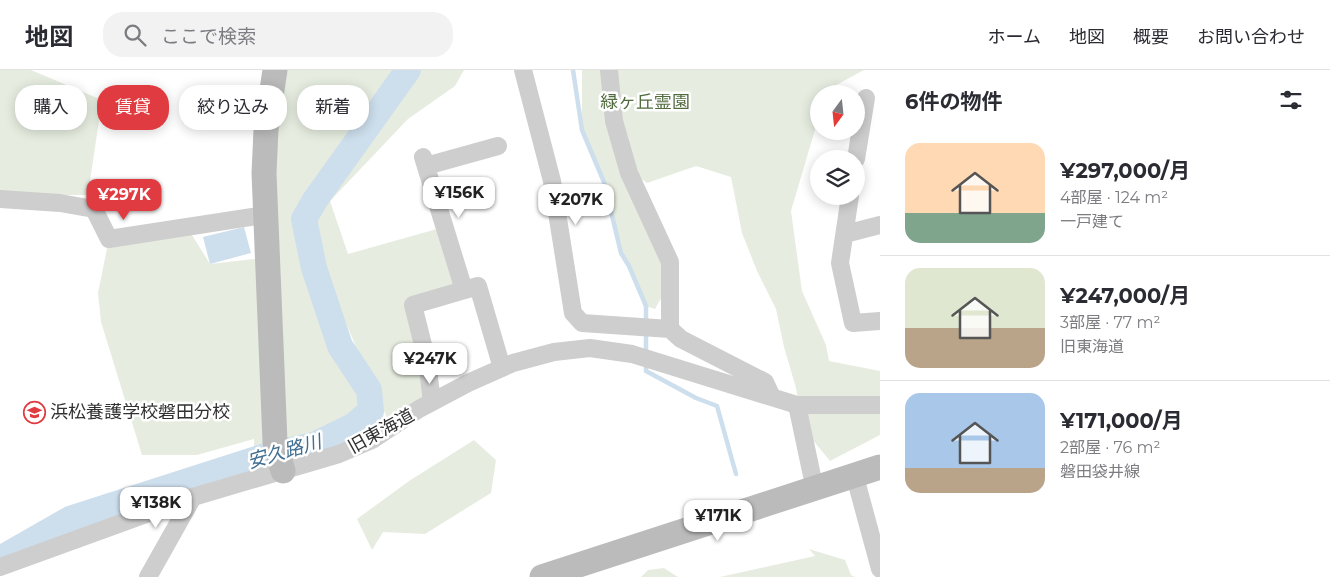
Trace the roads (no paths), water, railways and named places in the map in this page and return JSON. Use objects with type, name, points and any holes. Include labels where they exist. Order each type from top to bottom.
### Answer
[{"type":"street","points":[[275,70],[266,130],[264,214],[275,442],[283,471]]},
{"type":"street","points":[[523,70],[552,181],[573,313],[582,322],[670,328],[681,339],[765,382],[772,397]]},
{"type":"street","points":[[609,70],[614,121],[629,172],[670,262],[670,328]]},
{"type":"street","points":[[857,150],[866,98]]},
{"type":"street","points":[[464,290],[424,162],[498,146]]},
{"type":"street","points":[[0,199],[60,203],[94,209],[109,240],[264,214]]},
{"type":"street","points":[[849,205],[840,263],[853,323],[880,321]]},
{"type":"street","points":[[845,234],[880,226]]},
{"type":"street","points":[[432,402],[428,361],[413,305],[478,286],[502,368]]},
{"type":"street","name":"旧東海道","points":[[0,567],[193,497],[339,454],[372,440],[468,382],[502,368],[554,352],[590,348],[632,354],[797,405],[880,405]]},
{"type":"street","points":[[797,405],[816,490]]},
{"type":"street","points":[[542,577],[880,468]]},
{"type":"street","points":[[855,477],[880,568]]},
{"type":"street","points":[[148,577],[193,497]]},
{"type":"water","points":[[244,227],[251,253],[210,264],[203,237]]},
{"type":"waterway","name":"安久路川","points":[[0,559],[70,519],[266,456],[314,445],[353,426],[371,411],[369,390],[340,346],[314,268],[304,219],[315,200],[408,70]]},
{"type":"waterway","points":[[573,70],[582,130],[604,182],[621,253],[629,266],[646,306],[646,324]]},
{"type":"waterway","points":[[646,332],[646,354]]},
{"type":"waterway","points":[[646,362],[646,371],[696,398],[717,406],[736,474]]},
{"type":"place","name":"浜松養護学校磐田分校","points":[[34,412]]},
{"type":"park label","name":"緑ヶ丘霊園","points":[[645,102]]}]
